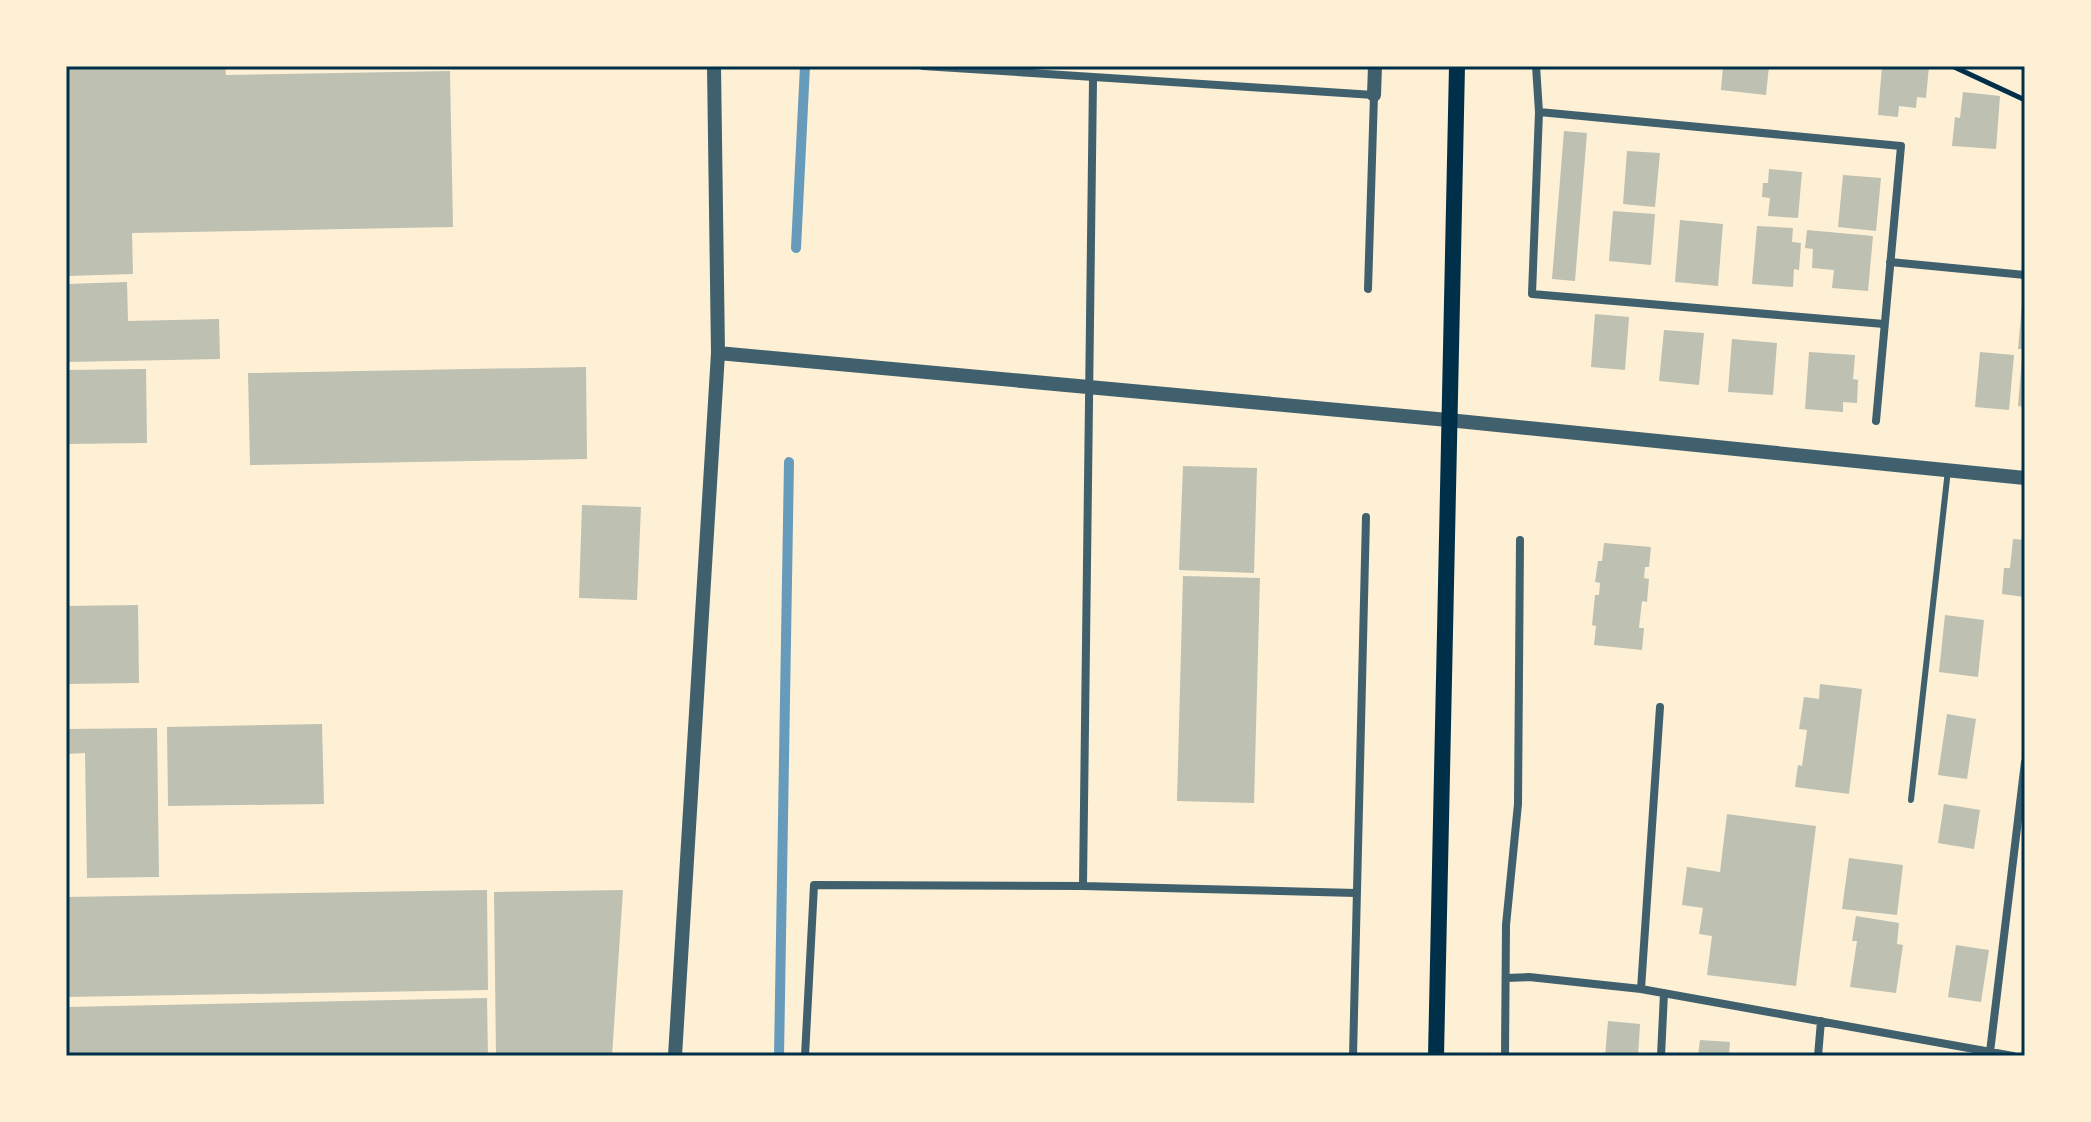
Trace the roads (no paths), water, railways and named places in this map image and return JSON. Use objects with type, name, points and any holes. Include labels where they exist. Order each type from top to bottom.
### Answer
[{"type":"main road","points":[[1436,1056],[1457,66]]},
{"type":"street","points":[[675,1056],[718,353],[714,66]]},
{"type":"street","points":[[923,66],[1374,95]]},
{"type":"street","points":[[1368,289],[1375,66]]},
{"type":"street","points":[[1536,66],[1539,112],[1532,294],[1884,324]]},
{"type":"street","points":[[1083,886],[1093,79]]},
{"type":"street","points":[[1539,112],[1901,146],[1876,421]]},
{"type":"street","points":[[1890,262],[2025,275]]},
{"type":"street","points":[[718,353],[1448,420],[2025,478]]},
{"type":"street","points":[[1353,1056],[1366,517]]},
{"type":"street","points":[[1505,1056],[1506,925],[1518,804],[1520,540]]},
{"type":"street","points":[[1641,989],[1660,707]]},
{"type":"street","points":[[1990,1052],[2025,762]]},
{"type":"street","points":[[805,1056],[814,885],[1083,886],[1356,893]]},
{"type":"street","points":[[1506,978],[1529,977],[1641,989],[2013,1056]]},
{"type":"street","points":[[1661,1056],[1664,993]]},
{"type":"street","points":[[1818,1056],[1821,1021]]},
{"type":"lane","points":[[1911,800],[1948,470]]},
{"type":"waterway","points":[[796,248],[805,66]]},
{"type":"waterway","points":[[779,1056],[789,462]]}]
